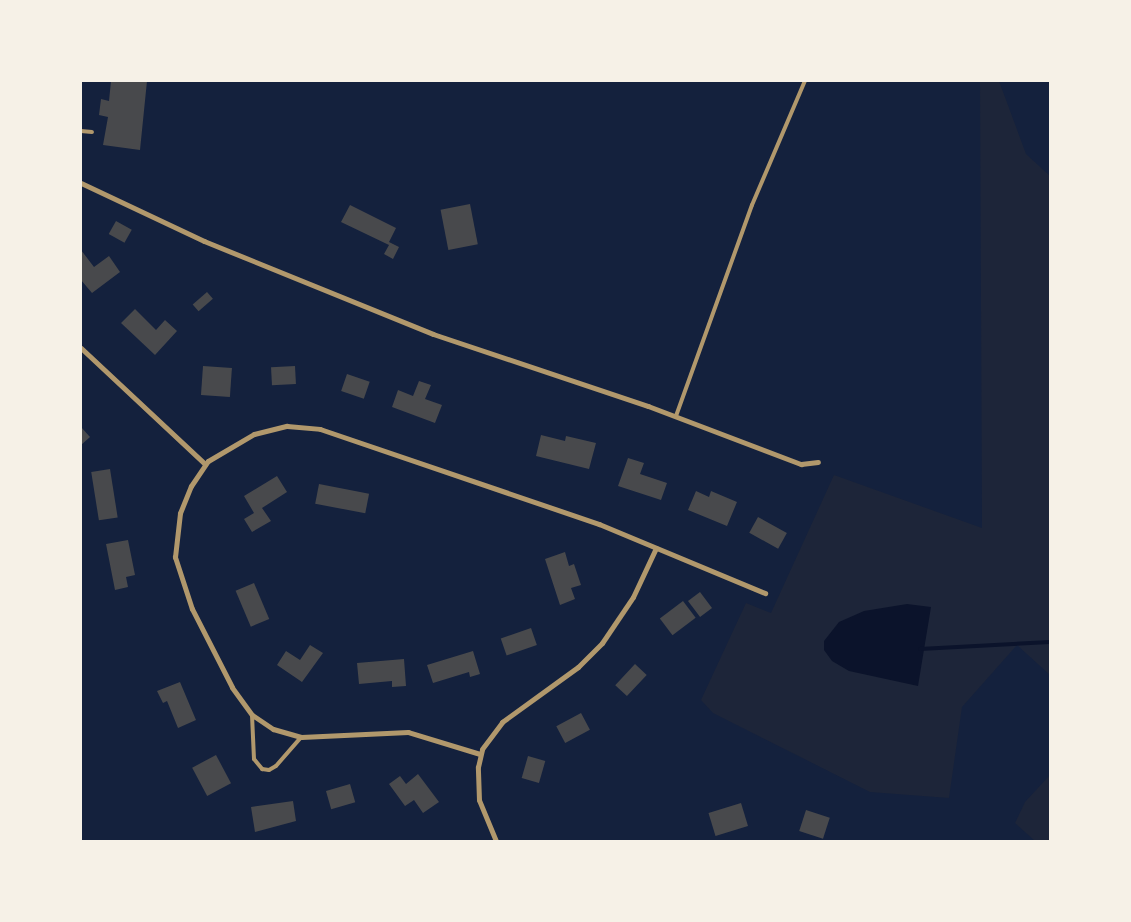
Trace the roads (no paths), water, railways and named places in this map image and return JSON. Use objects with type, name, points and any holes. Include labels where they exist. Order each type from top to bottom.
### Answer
[{"type":"street","points":[[81,183],[213,244],[433,334],[676,416],[801,464],[818,462]]},
{"type":"street","points":[[81,348],[205,464]]},
{"type":"street","points":[[480,754],[408,732],[300,737],[273,729],[252,715],[232,687],[204,634],[184,590],[175,558],[180,513],[191,486],[205,464],[220,452],[254,434],[287,426],[304,426],[599,524],[765,593]]},
{"type":"street","points":[[496,841],[479,800],[480,754],[502,722],[578,667],[602,643],[633,597],[656,548]]},
{"type":"lane","points":[[676,416],[752,205],[805,81]]},
{"type":"lane","points":[[81,131],[92,132]]},
{"type":"lane","points":[[252,715],[254,759],[262,769],[269,770],[276,766],[300,737]]},
{"type":"waterway","points":[[920,649],[1050,642]]}]
